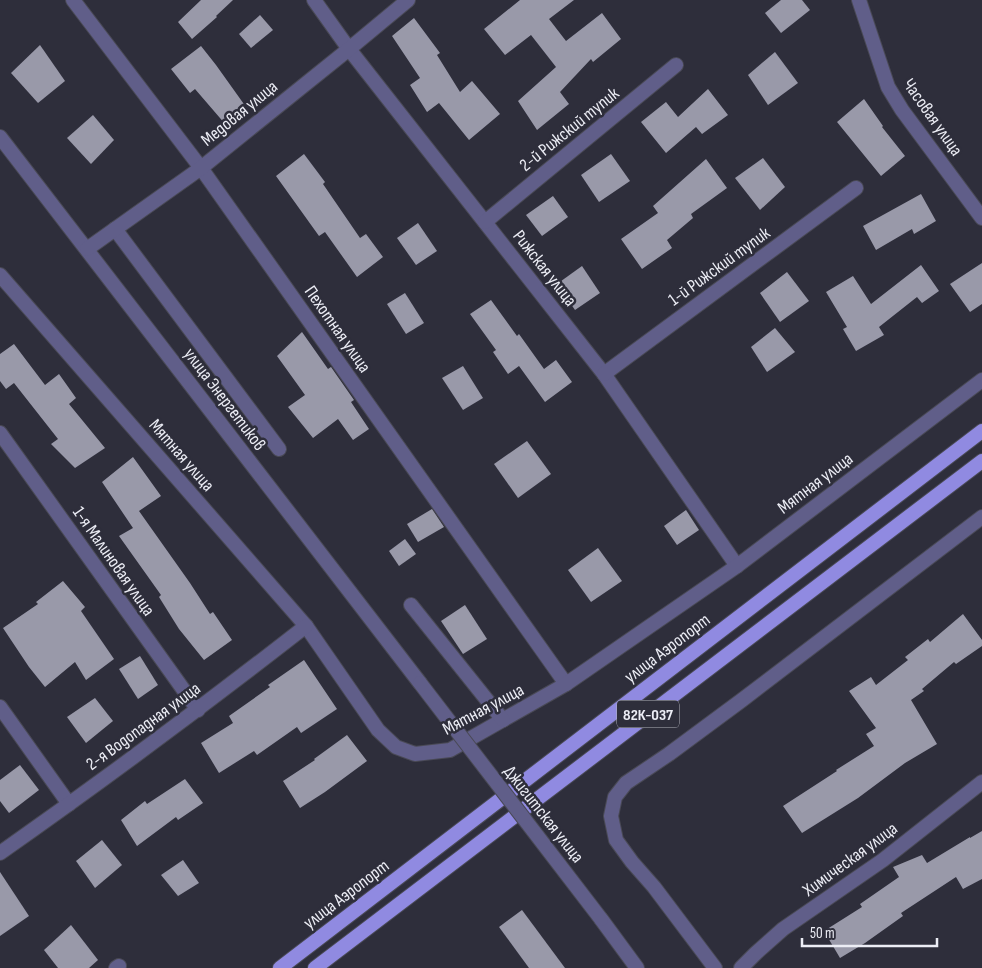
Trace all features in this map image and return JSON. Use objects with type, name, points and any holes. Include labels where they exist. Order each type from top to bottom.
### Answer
[{"type":"main road","name":"улица Аэропорт","points":[[280,968],[982,431]]},
{"type":"main road","name":"82К-037","points":[[315,968],[982,461]]},
{"type":"street","name":"Пехотная улица","points":[[73,0],[201,168],[566,684]]},
{"type":"street","name":"Рижская улица","points":[[314,0],[349,49],[604,374],[736,566]]},
{"type":"street","name":"Медовая улица","points":[[87,249],[201,168],[408,0]]},
{"type":"street","name":"Часовая улица","points":[[859,0],[888,87],[902,110],[982,218]]},
{"type":"street","name":"2-й Рижский тупик","points":[[485,222],[676,65]]},
{"type":"street","name":"улица Энергетиков","points":[[0,137],[420,683]]},
{"type":"street","name":"1-й Рижский тупик","points":[[604,374],[856,188]]},
{"type":"street","points":[[115,229],[279,449]]},
{"type":"street","name":"Мятная улица","points":[[0,275],[306,626],[378,730],[396,748],[416,754],[450,750],[566,684],[736,566],[982,380]]},
{"type":"street","name":"1-я Малиновая улица","points":[[0,433],[198,710]]},
{"type":"street","points":[[715,968],[616,840],[611,816],[615,797],[626,783],[742,700],[982,517]]},
{"type":"street","points":[[411,605],[503,720]]},
{"type":"street","name":"2-я Водопадная улица","points":[[0,853],[198,710],[306,626]]},
{"type":"street","name":"Джигитская улица","points":[[420,683],[637,968]]},
{"type":"street","points":[[0,707],[69,804]]},
{"type":"street","name":"Химическая улица","points":[[741,968],[784,929],[883,860],[982,782]]},
{"type":"building","points":[[201,0],[233,0],[192,39],[178,22]]},
{"type":"building","points":[[520,0],[574,0],[549,19],[566,41],[602,13],[621,39],[593,62],[591,59],[560,92],[569,104],[537,130],[518,101],[556,67],[531,35],[505,55],[484,29]]},
{"type":"building","points":[[781,0],[802,0],[810,10],[781,33],[765,13]]},
{"type":"building","points":[[260,15],[273,30],[251,48],[239,34]]},
{"type":"building","points":[[414,18],[440,53],[437,55],[460,92],[472,81],[500,114],[469,140],[439,103],[427,112],[410,85],[420,78],[392,36]]},
{"type":"building","points":[[40,45],[65,81],[38,103],[11,73]]},
{"type":"building","points":[[201,46],[246,107],[226,125],[195,89],[190,93],[171,69]]},
{"type":"building","points":[[775,52],[798,83],[768,105],[748,75]]},
{"type":"building","points":[[708,89],[728,115],[702,134],[696,127],[666,153],[641,122],[666,102],[678,117]]},
{"type":"building","points":[[864,99],[882,127],[905,156],[881,176],[837,122]]},
{"type":"building","points":[[93,115],[114,140],[91,164],[67,138]]},
{"type":"building","points":[[304,154],[325,182],[323,184],[360,238],[366,234],[383,257],[357,277],[325,232],[319,236],[276,176]]},
{"type":"building","points":[[611,154],[630,181],[599,202],[581,175]]},
{"type":"building","points":[[763,158],[785,187],[760,210],[735,178]]},
{"type":"building","points":[[706,159],[727,188],[691,214],[693,218],[667,240],[672,248],[642,269],[621,239],[658,213],[653,206]]},
{"type":"building","points":[[921,194],[936,221],[914,234],[912,229],[876,250],[863,226]]},
{"type":"building","points":[[553,196],[568,217],[542,236],[526,215]]},
{"type":"building","points":[[418,223],[437,251],[416,265],[397,238]]},
{"type":"building","points":[[982,263],[982,304],[970,312],[950,284]]},
{"type":"building","points":[[921,265],[939,291],[922,303],[917,297],[879,327],[884,335],[856,351],[843,329],[847,327],[826,292],[853,276],[871,304]]},
{"type":"building","points":[[582,266],[600,293],[575,310],[557,284]]},
{"type":"building","points":[[787,272],[809,301],[780,322],[760,293]]},
{"type":"building","points":[[405,293],[424,323],[406,334],[387,304]]},
{"type":"building","points":[[491,300],[544,369],[556,360],[572,382],[545,402],[519,366],[508,374],[493,352],[496,350],[470,314]]},
{"type":"building","points":[[775,328],[795,352],[767,372],[751,347]]},
{"type":"building","points":[[302,332],[328,369],[331,367],[354,400],[351,402],[369,429],[353,440],[338,419],[313,438],[288,407],[305,395],[277,356]]},
{"type":"building","points":[[14,344],[45,385],[59,374],[76,398],[69,404],[105,448],[75,468],[51,444],[58,439],[14,383],[6,389],[0,381],[0,354]]},
{"type":"building","points":[[463,366],[483,398],[463,410],[442,378]]},
{"type":"building","points":[[527,441],[551,474],[518,498],[494,464]]},
{"type":"building","points":[[133,457],[161,496],[139,511],[210,614],[213,612],[232,640],[204,660],[179,629],[159,597],[161,595],[119,536],[133,528],[102,482]]},
{"type":"building","points":[[432,509],[444,527],[418,542],[407,524]]},
{"type":"building","points":[[686,510],[699,530],[677,545],[664,526]]},
{"type":"building","points":[[405,539],[416,554],[399,566],[389,551]]},
{"type":"building","points":[[598,548],[622,581],[591,602],[568,570]]},
{"type":"building","points":[[63,581],[85,607],[81,611],[114,659],[86,680],[75,662],[45,687],[3,628],[38,604],[36,602]]},
{"type":"building","points":[[465,605],[487,639],[463,654],[441,621]]},
{"type":"building","points":[[963,614],[982,640],[982,646],[956,664],[954,662],[922,689],[924,691],[911,700],[937,744],[905,763],[858,798],[802,833],[783,806],[874,746],[866,734],[876,728],[849,691],[871,677],[876,685],[908,660],[905,657],[928,639],[930,642]]},
{"type":"building","points":[[140,656],[158,685],[138,699],[119,669]]},
{"type":"building","points":[[304,660],[337,709],[301,733],[297,727],[257,755],[254,751],[219,773],[201,743],[233,723],[229,716],[270,687],[268,685]]},
{"type":"building","points":[[95,698],[113,721],[86,743],[67,717]]},
{"type":"building","points":[[347,735],[367,761],[300,808],[283,781],[315,760]]},
{"type":"building","points":[[20,765],[39,790],[9,813],[0,801],[0,780]]},
{"type":"building","points":[[185,779],[203,803],[178,820],[176,817],[137,846],[121,820],[145,801],[147,804]]},
{"type":"building","points":[[982,831],[982,879],[963,889],[956,877],[901,913],[903,916],[865,943],[840,958],[824,931],[862,907],[860,904],[899,877],[893,867],[922,855],[927,863]]},
{"type":"building","points":[[102,840],[122,865],[95,888],[76,861]]},
{"type":"building","points":[[183,860],[199,883],[178,896],[161,875]]},
{"type":"building","points":[[0,872],[29,916],[0,936]]},
{"type":"building","points":[[522,910],[565,968],[529,968],[499,927]]},
{"type":"building","points":[[71,925],[98,960],[89,968],[58,968],[44,950]]}]
